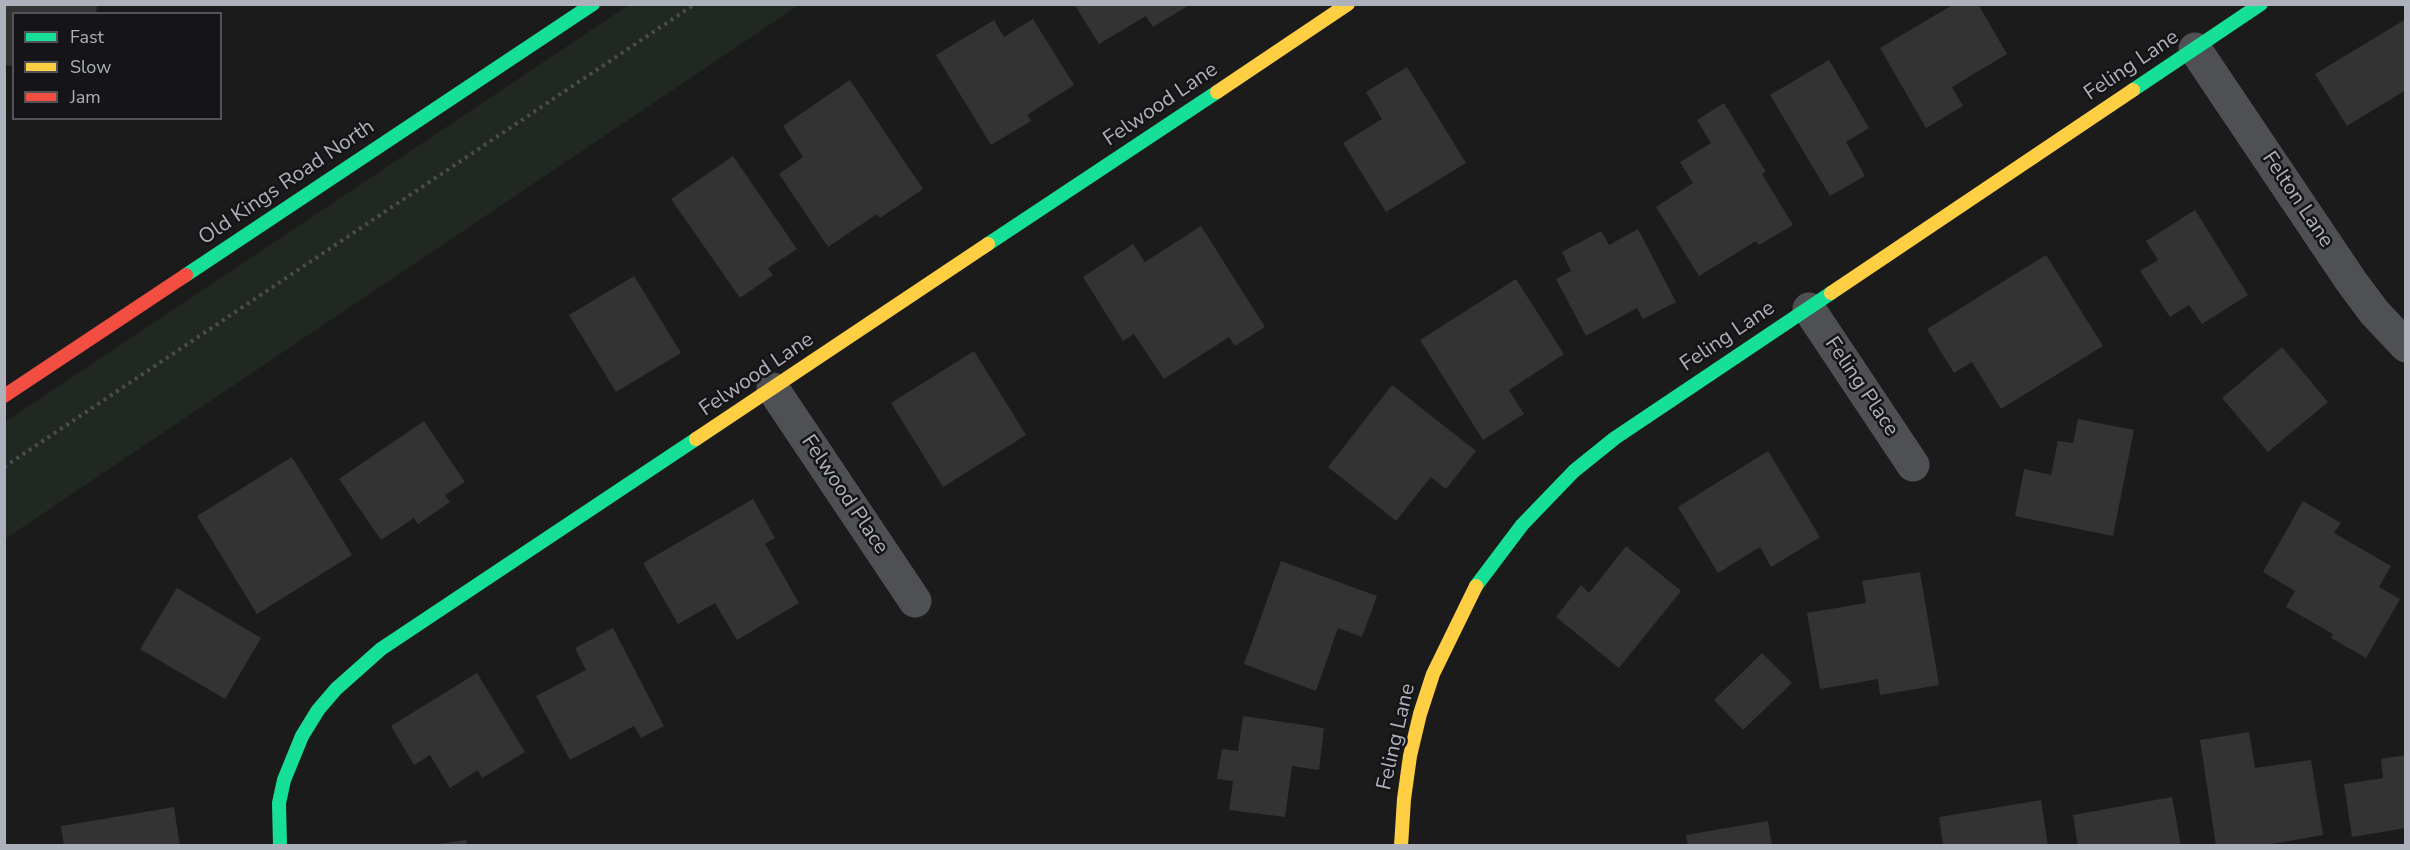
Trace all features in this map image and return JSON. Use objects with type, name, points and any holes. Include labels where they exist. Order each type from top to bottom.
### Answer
[{"type":"street","name":"Old Kings Road North","points":[[4,396],[594,4]]},
{"type":"street","name":"Felwood Lane","points":[[280,846],[279,803],[291,759],[318,710],[356,668],[390,643],[1348,4]]},
{"type":"street","name":"Feling Lane","points":[[1401,846],[1410,756],[1433,674],[1472,592],[1495,559],[1551,493],[1615,438],[2261,4]]},
{"type":"street","name":"Felton Lane","points":[[2195,49],[2351,281],[2394,335],[2406,346]]},
{"type":"street","name":"Feling Place","points":[[1809,309],[1913,465]]},
{"type":"street","name":"Felwood Place","points":[[773,389],[915,601]]},
{"type":"path","points":[[4,467],[695,4]]},
{"type":"shaded area","points":[[629,5],[799,5],[5,539],[5,422]]},
{"type":"building","points":[[4,4],[97,4],[96,12],[12,12],[12,66],[4,65]]},
{"type":"building","points":[[1074,4],[1191,4],[1153,27],[1146,16],[1099,44]]},
{"type":"building","points":[[1954,4],[1978,4],[2007,54],[1952,87],[1963,106],[1926,128],[1880,48]]},
{"type":"building","points":[[1033,19],[1074,85],[1027,115],[1031,121],[991,145],[936,55],[994,20],[1004,37]]},
{"type":"building","points":[[2406,19],[2406,90],[2347,126],[2315,74]]},
{"type":"building","points":[[1829,60],[1869,128],[1846,142],[1865,176],[1830,196],[1770,95]]},
{"type":"building","points":[[1407,67],[1466,163],[1386,212],[1343,143],[1382,119],[1366,92]]},
{"type":"building","points":[[850,80],[923,189],[880,218],[877,214],[828,247],[779,174],[803,157],[783,126]]},
{"type":"building","points":[[1724,103],[1766,172],[1762,174],[1793,225],[1759,245],[1756,241],[1699,276],[1656,207],[1693,183],[1680,162],[1711,143],[1697,120]]},
{"type":"building","points":[[733,156],[797,249],[768,268],[773,275],[740,298],[671,199]]},
{"type":"building","points":[[2195,210],[2248,295],[2202,324],[2189,305],[2170,317],[2140,271],[2158,260],[2146,241]]},
{"type":"building","points":[[1201,226],[1265,327],[1235,346],[1229,337],[1164,379],[1134,334],[1123,341],[1083,277],[1133,244],[1145,262]]},
{"type":"building","points":[[1638,229],[1676,302],[1643,319],[1637,308],[1586,336],[1556,279],[1571,271],[1562,252],[1601,231],[1609,245]]},
{"type":"building","points":[[2046,255],[2103,346],[2001,409],[1972,362],[1954,373],[1927,329]]},
{"type":"building","points":[[634,276],[681,353],[616,392],[569,315]]},
{"type":"building","points":[[1516,279],[1564,354],[1509,390],[1524,414],[1483,440],[1420,340]]},
{"type":"building","points":[[2282,347],[2328,402],[2268,452],[2222,398]]},
{"type":"building","points":[[974,351],[1026,435],[943,487],[891,403]]},
{"type":"building","points":[[1392,385],[1476,451],[1446,489],[1431,477],[1396,521],[1328,467]]},
{"type":"building","points":[[2078,419],[2134,430],[2113,536],[2015,516],[2024,469],[2051,475],[2058,441],[2073,443]]},
{"type":"building","points":[[424,421],[465,482],[445,495],[450,502],[418,524],[414,518],[381,540],[339,479]]},
{"type":"building","points":[[1768,451],[1820,537],[1771,567],[1760,547],[1718,573],[1678,507]]},
{"type":"building","points":[[292,457],[352,555],[257,614],[197,516]]},
{"type":"building","points":[[753,499],[775,538],[765,544],[799,603],[737,640],[715,603],[678,624],[643,563]]},
{"type":"building","points":[[2303,501],[2341,523],[2334,533],[2391,566],[2379,587],[2400,599],[2366,658],[2331,638],[2333,634],[2286,607],[2295,591],[2263,572]]},
{"type":"building","points":[[1626,546],[1681,591],[1619,668],[1556,617],[1581,585],[1589,593]]},
{"type":"building","points":[[1281,561],[1377,596],[1362,637],[1338,628],[1316,691],[1244,664]]},
{"type":"building","points":[[1920,572],[1939,685],[1880,695],[1878,679],[1820,689],[1807,613],[1866,603],[1862,581]]},
{"type":"building","points":[[177,588],[261,638],[225,699],[140,649]]},
{"type":"building","points":[[613,628],[664,726],[641,738],[634,726],[570,760],[536,696],[586,670],[575,648]]},
{"type":"building","points":[[1762,653],[1792,683],[1743,730],[1714,700]]},
{"type":"building","points":[[477,673],[525,752],[482,778],[478,770],[450,788],[430,755],[414,765],[391,726]]},
{"type":"building","points":[[1243,716],[1324,728],[1319,770],[1292,766],[1285,817],[1229,810],[1233,781],[1217,779],[1222,749],[1238,751]]},
{"type":"building","points":[[2249,732],[2255,768],[2311,760],[2323,835],[2261,846],[2216,846],[2200,740]]},
{"type":"building","points":[[2406,755],[2406,828],[2352,837],[2344,784],[2383,778],[2381,759]]},
{"type":"building","points":[[2172,797],[2181,846],[2078,846],[2073,815]]},
{"type":"building","points":[[2041,800],[2048,846],[1943,846],[1939,817]]},
{"type":"building","points":[[174,807],[180,846],[64,846],[61,826]]},
{"type":"building","points":[[1768,821],[1772,846],[1688,846],[1686,835]]},
{"type":"building","points":[[466,840],[467,846],[439,846],[439,844]]},
{"type":"traffic: fast","points":[[186,275],[593,4]]},
{"type":"traffic: fast","points":[[2133,90],[2261,4]]},
{"type":"traffic: fast","points":[[988,244],[1217,92]]},
{"type":"traffic: fast","points":[[1476,586],[1522,525],[1574,471],[1615,438],[1831,293]]},
{"type":"traffic: fast","points":[[280,846],[279,803],[284,780],[302,736],[318,710],[336,689],[381,649],[696,439]]},
{"type":"traffic: slow","points":[[1217,92],[1348,4]]},
{"type":"traffic: slow","points":[[1831,293],[2133,90]]},
{"type":"traffic: slow","points":[[696,439],[988,244]]},
{"type":"traffic: slow","points":[[1401,846],[1410,756],[1420,714],[1433,674],[1476,586]]},
{"type":"traffic: jam","points":[[4,396],[186,275]]}]
